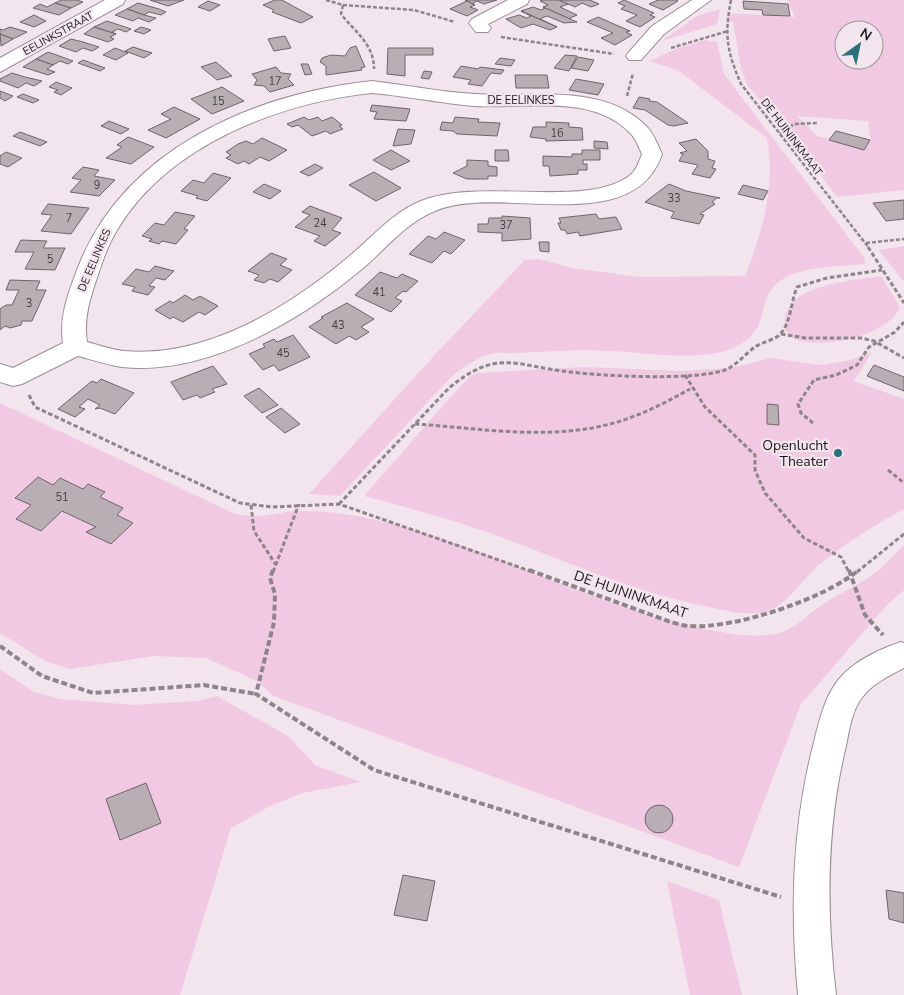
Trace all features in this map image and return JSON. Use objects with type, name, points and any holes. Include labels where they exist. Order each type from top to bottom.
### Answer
[{"type":"street","name":"EELINKSTRAAT","points":[[0,66],[115,0]]},
{"type":"street","points":[[482,28],[478,23],[521,0]]},
{"type":"street","points":[[635,56],[658,30],[703,0]]},
{"type":"street","name":"DE EELINKES","points":[[372,87],[474,100],[560,100],[618,114],[635,125],[647,138],[652,154],[643,174],[632,184],[620,190],[576,197],[483,197],[451,199],[431,204],[410,213],[328,286],[253,329],[195,351],[159,359],[124,359],[76,347],[72,329],[79,295],[95,254],[111,222],[131,197],[164,165],[190,147],[264,111],[313,96],[372,87]]},
{"type":"street","points":[[6,375],[76,347]]},
{"type":"street","points":[[817,995],[811,906],[812,854],[826,754],[838,715],[850,688],[901,655]]},
{"type":"path","points":[[326,0],[343,5],[404,8],[442,16],[462,26]]},
{"type":"path","name":"DE HUININKMAAT","points":[[730,0],[727,21],[729,55],[741,84],[866,243],[904,303]]},
{"type":"path","points":[[343,5],[341,14],[363,36],[375,64],[372,87]]},
{"type":"path","points":[[501,36],[576,50],[635,56],[659,52],[728,31]]},
{"type":"path","points":[[618,114],[624,107],[637,59],[635,56]]},
{"type":"path","points":[[780,134],[794,124],[817,123]]},
{"type":"path","points":[[866,243],[904,238]]},
{"type":"path","points":[[781,334],[789,317],[791,301],[797,287],[827,278],[882,270]]},
{"type":"path","points":[[813,423],[801,413],[798,404],[814,380],[836,375],[857,365],[862,352],[874,341],[901,328],[904,322]]},
{"type":"path","points":[[339,504],[460,378],[482,366],[524,363],[569,372],[685,375],[726,370],[755,347],[781,334],[805,338],[861,338],[874,341],[904,358]]},
{"type":"path","name":"DE HUININKMAAT","points":[[6,375],[26,391],[35,407],[240,504],[272,506],[339,504],[611,599],[668,621],[690,626],[722,624],[805,602],[852,576],[904,534]]},
{"type":"path","points":[[685,375],[690,389],[733,436],[755,455],[756,470],[765,492],[787,521],[804,538],[841,557],[852,576],[865,615],[901,655]]},
{"type":"path","points":[[415,424],[520,431],[577,430],[618,422],[664,404],[690,389]]},
{"type":"path","points":[[888,470],[904,483]]},
{"type":"path","points":[[251,504],[254,531],[276,565]]},
{"type":"path","points":[[256,694],[274,622],[275,594],[270,578],[298,504]]},
{"type":"path","points":[[0,646],[42,676],[93,693],[204,685],[256,694],[374,770],[811,906]]},
{"type":"shaded area","points":[[787,0],[904,0],[904,190],[837,197],[816,169],[796,150],[777,121],[748,86],[741,69],[733,22],[727,21],[728,13],[795,17]],"holes":[[[797,116],[868,121],[871,141],[819,137]]]},
{"type":"shaded area","points":[[720,9],[717,24],[662,41],[697,16]]},
{"type":"shaded area","points":[[705,40],[717,42],[724,74],[865,259],[865,264],[817,268],[793,274],[783,279],[774,286],[768,295],[759,324],[752,335],[736,347],[723,352],[677,356],[577,350],[497,353],[485,356],[469,364],[451,377],[340,496],[309,494],[430,360],[525,260],[538,259],[573,268],[639,277],[745,276],[757,243],[766,209],[770,173],[767,138],[679,71],[650,61],[678,48]]},
{"type":"shaded area","points":[[904,246],[904,282],[879,250]]},
{"type":"shaded area","points":[[881,276],[900,307],[893,317],[882,326],[868,333],[835,342],[805,342],[793,338],[787,332],[785,319],[789,307],[798,298],[824,286]]},
{"type":"shaded area","points":[[872,352],[854,381],[904,399],[904,509],[871,528],[839,550],[812,571],[781,604],[765,612],[745,613],[730,611],[655,594],[481,530],[364,496],[455,392],[470,376],[478,373],[584,367],[681,371],[731,368],[771,358],[820,365],[851,360]]},
{"type":"shaded area","points":[[0,403],[233,513],[258,516],[296,511],[321,512],[360,516],[385,522],[474,550],[587,594],[664,619],[704,629],[732,634],[770,635],[789,629],[822,605],[873,575],[904,545],[904,590],[886,606],[801,704],[739,867],[274,696],[255,680],[206,658],[154,656],[69,669],[45,661],[0,633]]},
{"type":"shaded area","points":[[0,669],[34,692],[60,699],[133,705],[198,701],[217,696],[288,736],[315,765],[360,782],[303,793],[272,805],[231,828],[180,995],[0,995]]},
{"type":"shaded area","points":[[667,881],[719,900],[742,995],[690,995]]},
{"type":"building","points":[[61,0],[83,2],[71,8],[55,3]]},
{"type":"building","points":[[150,0],[184,0],[168,6]]},
{"type":"building","points":[[275,0],[282,0],[313,17],[301,23],[272,12],[274,10],[263,5]]},
{"type":"building","points":[[465,0],[497,0],[484,4],[477,1],[473,3],[475,5]]},
{"type":"building","points":[[559,0],[568,4],[560,7],[577,15],[570,18],[572,20],[543,7],[548,5],[540,1]]},
{"type":"building","points":[[559,0],[590,0],[599,4],[591,7],[582,3],[575,7]]},
{"type":"building","points":[[624,0],[654,13],[650,15],[655,17],[640,27],[626,21],[637,15],[621,9],[625,6],[618,3]]},
{"type":"building","points":[[658,0],[678,1],[663,10],[649,4]]},
{"type":"building","points":[[208,1],[220,5],[210,11],[198,7]]},
{"type":"building","points":[[467,1],[475,5],[470,7],[478,10],[467,16],[450,9]]},
{"type":"building","points":[[743,1],[788,4],[790,16],[763,15],[762,10],[744,9]]},
{"type":"building","points":[[55,3],[71,8],[59,15],[33,8],[40,4],[47,7]]},
{"type":"building","points":[[138,3],[166,12],[161,15],[149,12],[144,15],[127,9]]},
{"type":"building","points":[[533,7],[541,10],[545,8],[543,7],[577,22],[564,23],[547,16],[540,19],[557,27],[521,11]]},
{"type":"building","points":[[127,9],[156,18],[149,22],[138,18],[133,21],[115,15]]},
{"type":"building","points":[[521,11],[557,27],[550,30],[533,24],[521,28],[506,19],[519,15],[527,18],[531,16]]},
{"type":"building","points":[[34,15],[46,21],[34,27],[20,22]]},
{"type":"building","points":[[598,17],[630,31],[626,32],[632,35],[615,45],[601,38],[613,33],[587,22]]},
{"type":"building","points":[[107,21],[131,29],[126,32],[118,29],[112,32],[116,34],[94,27]]},
{"type":"building","points":[[10,27],[27,32],[13,39],[0,34],[0,29],[3,30]]},
{"type":"building","points":[[94,27],[116,34],[110,37],[114,39],[108,42],[84,34]]},
{"type":"building","points":[[141,27],[151,30],[144,34],[134,31]]},
{"type":"building","points":[[0,34],[13,39],[1,46]]},
{"type":"building","points":[[285,36],[291,48],[274,51],[268,39]]},
{"type":"building","points":[[71,39],[99,47],[92,51],[83,48],[76,52],[59,46]]},
{"type":"building","points":[[356,46],[365,67],[361,68],[362,70],[326,75],[326,66],[320,62],[322,58],[331,55],[345,56],[350,48]]},
{"type":"building","points":[[133,47],[152,53],[144,58],[125,51]]},
{"type":"building","points":[[115,48],[128,53],[116,60],[103,55]]},
{"type":"building","points":[[388,48],[433,48],[433,55],[405,55],[405,76],[387,74]]},
{"type":"building","points":[[48,52],[73,61],[68,64],[60,61],[53,65],[36,59]]},
{"type":"building","points":[[565,55],[577,56],[569,71],[554,68]]},
{"type":"building","points":[[578,57],[594,60],[588,71],[571,68]]},
{"type":"building","points":[[500,58],[515,60],[511,66],[495,64]]},
{"type":"building","points":[[36,59],[53,65],[47,69],[55,72],[48,75],[23,67]]},
{"type":"building","points":[[83,60],[105,68],[100,71],[78,63]]},
{"type":"building","points":[[216,62],[232,76],[217,80],[201,67]]},
{"type":"building","points":[[301,64],[308,64],[312,74],[305,75]]},
{"type":"building","points":[[461,66],[504,70],[501,74],[491,73],[482,86],[468,84],[471,80],[453,77]]},
{"type":"building","points":[[276,67],[281,73],[291,74],[288,79],[294,85],[270,92],[264,86],[254,85],[257,80],[252,74]]},
{"type":"building","points":[[424,71],[432,72],[429,79],[421,78]]},
{"type":"building","points":[[12,73],[42,81],[34,86],[26,83],[18,88],[0,81],[0,79]]},
{"type":"building","points":[[515,75],[547,75],[549,88],[516,88]]},
{"type":"building","points":[[576,79],[604,84],[598,95],[569,90]]},
{"type":"building","points":[[56,82],[72,88],[61,95],[54,92],[58,90],[49,87]]},
{"type":"building","points":[[222,87],[244,101],[212,114],[191,99]]},
{"type":"building","points":[[0,91],[13,96],[5,101],[0,98]]},
{"type":"building","points":[[23,94],[39,100],[33,103],[17,97]]},
{"type":"building","points":[[639,97],[657,102],[688,123],[674,126],[668,125],[645,110],[633,108]]},
{"type":"building","points":[[372,105],[410,109],[406,121],[374,119],[377,112],[370,111]]},
{"type":"building","points":[[174,107],[200,119],[166,138],[148,130],[171,119],[161,114]]},
{"type":"building","points":[[304,117],[309,120],[318,117],[322,121],[332,117],[342,125],[339,126],[343,129],[330,134],[326,131],[312,136],[298,125],[292,127],[287,124]]},
{"type":"building","points":[[455,117],[479,119],[478,122],[500,123],[497,136],[457,134],[453,131],[440,130],[442,122],[453,123]]},
{"type":"building","points":[[109,121],[129,129],[121,134],[101,126]]},
{"type":"building","points":[[546,122],[569,123],[569,127],[582,128],[583,140],[546,141],[546,139],[530,137],[533,127],[546,127]]},
{"type":"building","points":[[398,129],[415,130],[411,144],[393,146]]},
{"type":"building","points":[[836,131],[870,140],[864,150],[829,140]]},
{"type":"building","points":[[20,132],[47,142],[40,146],[13,136]]},
{"type":"building","points":[[128,137],[154,147],[131,164],[106,158],[122,147],[117,145]]},
{"type":"building","points":[[262,138],[287,150],[269,161],[260,157],[249,164],[244,161],[238,164],[226,158],[231,155],[226,152],[238,144],[246,141],[253,144]]},
{"type":"building","points":[[696,139],[708,151],[708,159],[715,161],[712,168],[716,169],[710,178],[692,174],[698,165],[679,161],[683,154],[680,153],[687,151],[679,143]]},
{"type":"building","points":[[594,141],[607,142],[608,149],[594,148]]},
{"type":"building","points":[[391,150],[410,161],[391,170],[373,160]]},
{"type":"building","points":[[495,150],[508,150],[509,161],[495,161]]},
{"type":"building","points":[[582,150],[600,150],[600,160],[583,160],[583,164],[587,164],[587,170],[578,170],[578,174],[550,176],[549,166],[543,166],[543,156],[572,157],[572,154],[582,154]]},
{"type":"building","points":[[6,152],[22,158],[8,167],[0,164],[0,156]]},
{"type":"building","points":[[467,160],[488,161],[488,166],[497,167],[497,176],[488,176],[488,179],[467,179],[453,173],[467,166]]},
{"type":"building","points":[[315,164],[323,168],[309,176],[300,172]]},
{"type":"building","points":[[83,167],[99,170],[94,176],[115,180],[99,196],[70,192],[81,180],[72,178]]},
{"type":"building","points":[[374,172],[401,188],[376,201],[349,185]]},
{"type":"building","points":[[213,173],[231,178],[207,201],[181,191],[193,180],[204,183]]},
{"type":"building","points":[[264,184],[281,191],[270,199],[253,192]]},
{"type":"building","points":[[669,184],[686,191],[720,198],[712,202],[715,204],[700,214],[704,215],[699,224],[671,218],[674,212],[645,202]]},
{"type":"building","points":[[743,185],[768,191],[763,200],[738,194]]},
{"type":"building","points":[[904,200],[904,219],[886,221],[873,203]]},
{"type":"building","points":[[48,204],[89,208],[71,234],[41,231],[52,215],[41,214]]},
{"type":"building","points":[[310,206],[342,218],[332,230],[341,233],[325,246],[314,241],[320,236],[295,227],[310,215],[302,212]]},
{"type":"building","points":[[175,212],[195,216],[184,229],[188,230],[176,244],[162,241],[159,244],[149,241],[152,239],[142,236],[155,223],[164,225]]},
{"type":"building","points":[[596,214],[599,219],[616,217],[622,229],[580,236],[578,232],[567,234],[565,230],[561,230],[558,223],[561,223],[559,218]]},
{"type":"building","points":[[502,216],[530,218],[531,239],[502,241],[502,233],[478,232],[478,224],[488,224],[489,218],[502,218]]},
{"type":"building","points":[[444,232],[465,240],[451,254],[444,251],[432,263],[409,254],[428,236],[436,239]]},
{"type":"building","points":[[21,240],[47,241],[43,248],[65,248],[55,270],[25,269],[34,252],[15,252]]},
{"type":"building","points":[[539,242],[549,242],[549,252],[540,251]]},
{"type":"building","points":[[271,253],[287,259],[280,265],[292,270],[278,282],[270,279],[264,283],[254,280],[259,275],[248,271]]},
{"type":"building","points":[[155,266],[174,271],[165,280],[156,278],[149,286],[155,287],[148,295],[132,291],[135,287],[122,284],[136,269],[149,272]]},
{"type":"building","points":[[380,272],[397,278],[402,274],[418,281],[406,292],[403,291],[395,298],[402,301],[391,312],[355,295]]},
{"type":"building","points":[[10,280],[40,281],[36,290],[46,290],[32,321],[22,321],[21,325],[10,328],[5,326],[0,330],[0,309],[6,305],[12,305],[19,290],[6,290]]},
{"type":"building","points":[[185,295],[193,300],[200,296],[218,306],[205,315],[199,312],[183,322],[173,317],[170,319],[155,310],[170,301],[173,303]]},
{"type":"building","points":[[347,303],[374,319],[361,327],[369,332],[356,340],[349,336],[336,344],[309,327],[323,318],[321,317]]},
{"type":"building","points":[[293,335],[310,357],[279,371],[274,365],[263,370],[249,354],[265,347],[263,344],[274,339],[277,342]]},
{"type":"building","points":[[874,365],[904,377],[904,391],[867,376]]},
{"type":"building","points":[[213,366],[227,384],[212,389],[215,392],[200,398],[197,395],[183,400],[171,382]]},
{"type":"building","points":[[101,379],[134,393],[115,414],[100,408],[95,409],[100,405],[88,399],[79,407],[85,409],[75,417],[58,409],[92,381],[97,383]]},
{"type":"building","points":[[259,388],[278,405],[262,413],[244,396]]},
{"type":"building","points":[[767,404],[778,405],[779,425],[767,424]]},
{"type":"building","points":[[281,408],[300,424],[285,433],[266,417]]},
{"type":"building","points":[[38,477],[53,485],[60,478],[83,489],[88,484],[105,492],[100,497],[123,508],[117,515],[133,523],[111,544],[86,532],[96,527],[62,511],[41,531],[16,519],[31,505],[15,498]]},
{"type":"building","points":[[146,783],[161,823],[120,840],[106,799]]},
{"type":"building","points":[[659,805],[669,809],[673,819],[669,829],[659,833],[649,829],[645,819],[649,809]]},
{"type":"building","points":[[403,875],[435,881],[427,921],[394,915]]},
{"type":"building","points":[[886,890],[904,893],[904,923],[889,919]]},
{"type":"place","name":"Openlucht Theater","points":[[838,453]]}]
